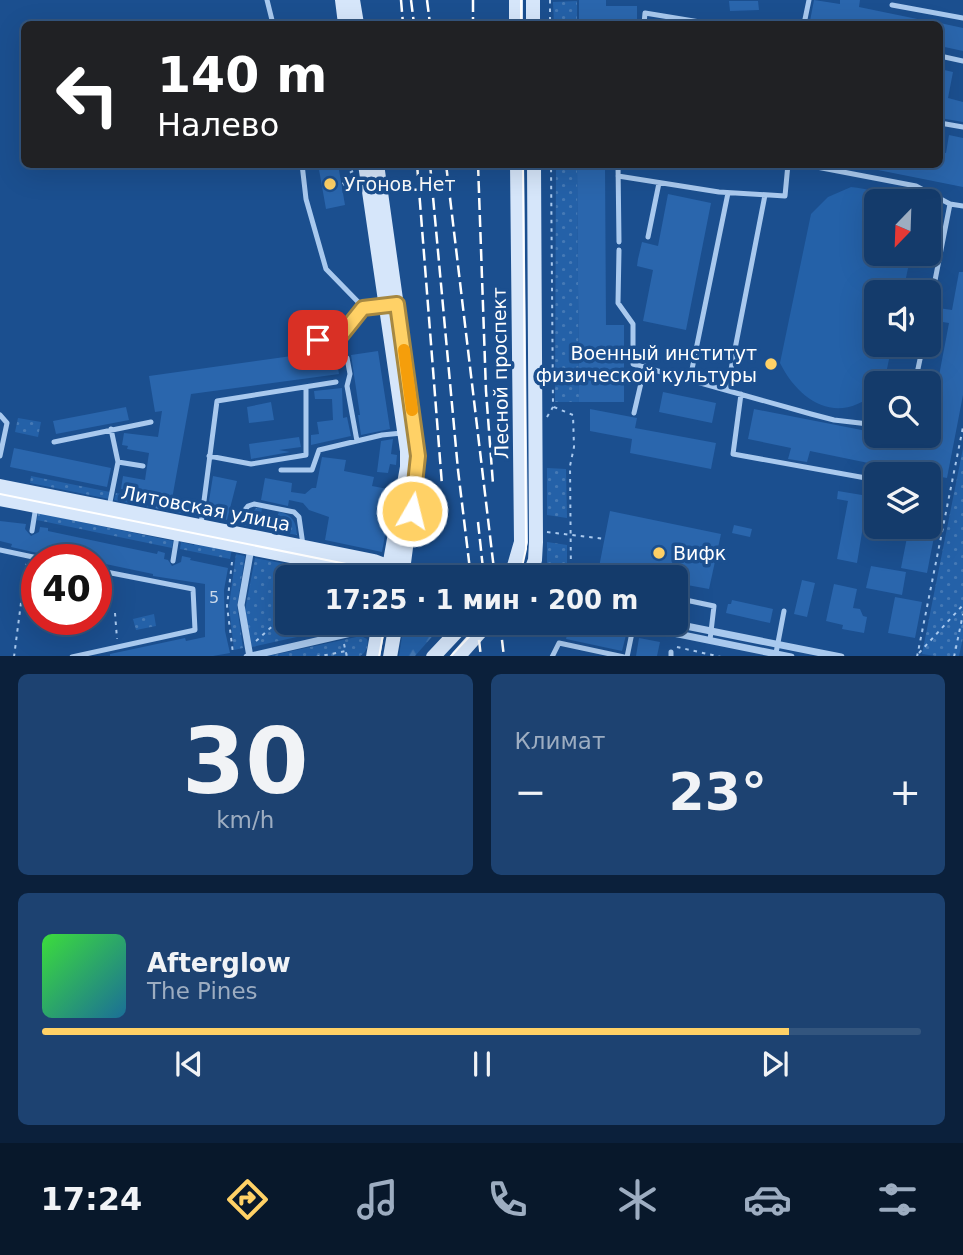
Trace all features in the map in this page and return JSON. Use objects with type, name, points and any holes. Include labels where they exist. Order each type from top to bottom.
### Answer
[{"type":"street","points":[[342,0],[345,21]]},
{"type":"street","points":[[353,0],[356,21]]},
{"type":"street","points":[[516,0],[516,21]]},
{"type":"street","points":[[533,0],[533,21]]},
{"type":"street","points":[[362,168],[391,305]]},
{"type":"street","points":[[377,168],[391,305],[418,468],[396,565]]},
{"type":"street","name":"Лесной проспект","points":[[514,565],[521,542],[517,168]]},
{"type":"street","name":"Лесной проспект","points":[[533,565],[537,532],[534,168]]},
{"type":"street","points":[[518,279],[534,278]]},
{"type":"street","name":"Литовская улица","points":[[0,486],[38,500],[302,553],[345,565]]},
{"type":"street","name":"Литовская улица","points":[[0,499],[38,500]]},
{"type":"street","name":"Литовская улица","points":[[179,529],[201,527],[227,532],[252,543]]},
{"type":"street","points":[[252,543],[241,605],[249,655],[336,635]]},
{"type":"street","points":[[688,626],[817,654],[841,656]]},
{"type":"street","points":[[373,656],[377,635]]},
{"type":"street","points":[[390,656],[394,635]]},
{"type":"street","points":[[433,656],[453,635]]},
{"type":"street","points":[[458,656],[477,635]]},
{"type":"street","points":[[686,635],[792,656]]},
{"type":"lane","points":[[267,0],[271,21]]},
{"type":"lane","points":[[805,21],[809,0]]},
{"type":"lane","points":[[892,5],[963,18]]},
{"type":"lane","points":[[644,21],[645,13],[694,21]]},
{"type":"lane","points":[[943,57],[963,61]]},
{"type":"lane","points":[[943,124],[963,127]]},
{"type":"lane","points":[[302,168],[306,199],[326,270],[363,308]]},
{"type":"lane","points":[[618,168],[619,242]]},
{"type":"lane","points":[[618,176],[727,192],[785,196],[788,168]]},
{"type":"lane","points":[[821,168],[916,186],[950,204],[963,206]]},
{"type":"lane","points":[[648,237],[659,183]]},
{"type":"lane","points":[[690,379],[727,192]]},
{"type":"lane","points":[[727,390],[765,195]]},
{"type":"lane","points":[[935,280],[950,204]]},
{"type":"lane","points":[[619,250],[618,303],[633,324],[633,364],[834,420],[864,423]]},
{"type":"lane","points":[[297,343],[339,338],[363,308],[391,305]]},
{"type":"lane","points":[[347,358],[350,374],[347,386],[357,441]]},
{"type":"lane","points":[[634,413],[645,366]]},
{"type":"lane","points":[[201,527],[216,401],[336,382]]},
{"type":"lane","points":[[209,456],[251,464],[306,455],[306,387]]},
{"type":"lane","points":[[741,394],[733,454],[864,478]]},
{"type":"lane","points":[[0,415],[6,424],[0,456]]},
{"type":"lane","points":[[54,442],[151,422]]},
{"type":"lane","points":[[108,514],[118,462],[111,429]]},
{"type":"lane","points":[[281,470],[312,470],[318,450],[382,435],[410,432]]},
{"type":"lane","points":[[118,462],[143,466]]},
{"type":"lane","points":[[32,531],[38,500]]},
{"type":"lane","points":[[227,532],[248,506],[254,504],[294,512],[299,517],[302,553]]},
{"type":"lane","points":[[173,561],[179,529]]},
{"type":"lane","points":[[0,550],[21,552]]},
{"type":"lane","points":[[72,656],[97,654],[195,630],[193,589],[112,573]]},
{"type":"lane","points":[[688,601],[714,606],[710,640]]},
{"type":"lane","points":[[776,653],[784,611]]},
{"type":"lane","points":[[552,656],[559,643],[626,656],[631,635]]},
{"type":"path","points":[[550,0],[550,21]]},
{"type":"path","points":[[360,168],[348,173],[343,178],[343,183],[351,191],[363,190]]},
{"type":"path","points":[[545,421],[553,407],[551,168]]},
{"type":"path","points":[[553,407],[573,415],[574,447],[570,466],[571,565]]},
{"type":"path","points":[[918,655],[963,427]]},
{"type":"path","points":[[545,532],[605,539]]},
{"type":"path","points":[[232,562],[227,606],[233,653]]},
{"type":"path","points":[[14,656],[21,601]]},
{"type":"path","points":[[918,655],[963,605]]},
{"type":"path","points":[[115,613],[118,647]]},
{"type":"path","points":[[954,656],[963,614]]},
{"type":"path","points":[[249,655],[275,625]]},
{"type":"path","points":[[343,640],[347,656]]},
{"type":"path","points":[[316,656],[346,650]]},
{"type":"path","points":[[671,652],[721,656]]},
{"type":"green space","points":[[577,1],[577,21],[554,21],[553,2]]},
{"type":"green space","points":[[556,168],[577,168],[579,402],[555,402]]},
{"type":"green space","points":[[851,187],[864,189],[864,266],[908,266],[906,280],[864,280],[864,357],[889,357],[887,371],[864,371],[864,400],[849,407],[835,408],[809,399],[788,377],[780,363],[811,214],[828,197]]},
{"type":"green space","points":[[18,418],[41,422],[38,437],[15,432]]},
{"type":"green space","points":[[963,448],[963,638],[959,656],[922,654]]},
{"type":"green space","points":[[547,468],[566,469],[567,518],[547,515]]},
{"type":"green space","points":[[31,476],[110,492],[109,499],[30,483]]},
{"type":"green space","points":[[116,493],[200,509],[199,517],[114,500]]},
{"type":"green space","points":[[256,508],[262,508],[261,514],[277,517],[279,512],[288,515],[295,523],[297,535],[242,525]]},
{"type":"green space","points":[[38,513],[173,541],[172,548],[37,520]]},
{"type":"green space","points":[[181,542],[232,549],[230,559],[180,549]]},
{"type":"green space","points":[[547,542],[567,545],[567,565],[547,565]]},
{"type":"green space","points":[[236,554],[245,556],[237,606],[243,648],[234,650],[229,606]]},
{"type":"green space","points":[[255,558],[292,565],[275,565],[275,635],[306,635],[252,647],[245,610]]},
{"type":"green space","points":[[154,614],[156,626],[136,630],[133,619]]},
{"type":"green space","points":[[402,635],[433,635],[415,656],[399,656]]},
{"type":"green space","points":[[361,636],[367,639],[368,644],[360,656],[269,656]]},
{"type":"building","points":[[579,0],[606,0],[606,6],[637,6],[637,21],[579,21]]},
{"type":"building","points":[[814,0],[840,4],[840,0],[860,0],[859,7],[927,21],[810,21]]},
{"type":"building","points":[[729,1],[758,1],[759,10],[730,11]]},
{"type":"building","points":[[943,24],[963,28],[963,51],[943,47]]},
{"type":"building","points":[[943,70],[953,72],[948,98],[963,102],[963,122],[943,119]]},
{"type":"building","points":[[949,135],[963,138],[963,187],[868,168],[943,168],[943,152],[946,153]]},
{"type":"building","points":[[319,168],[339,168],[345,205],[326,209]]},
{"type":"building","points":[[577,168],[605,168],[606,325],[624,325],[624,402],[579,402]]},
{"type":"building","points":[[668,194],[711,203],[686,330],[643,321],[653,270],[637,266],[638,259],[642,242],[658,246]]},
{"type":"building","points":[[959,272],[963,272],[963,395],[947,478],[941,477],[941,462],[864,462],[810,451],[807,462],[788,459],[791,448],[748,439],[754,409],[864,430],[864,448],[941,448],[940,371],[949,323],[941,322],[941,308],[952,310]]},
{"type":"building","points":[[335,350],[339,374],[191,394],[172,499],[121,489],[123,476],[145,480],[149,453],[127,449],[128,446],[122,445],[124,433],[158,437],[162,411],[155,412],[149,376]]},
{"type":"building","points":[[378,351],[390,429],[361,435],[351,355]]},
{"type":"building","points":[[342,388],[343,418],[347,417],[351,436],[311,445],[311,435],[319,434],[317,422],[333,420],[332,399],[315,399],[314,391]]},
{"type":"building","points":[[663,392],[716,403],[712,423],[659,412]]},
{"type":"building","points":[[271,402],[274,420],[249,423],[247,407]]},
{"type":"building","points":[[126,407],[129,420],[56,434],[53,421]]},
{"type":"building","points":[[590,409],[637,418],[635,428],[716,443],[711,469],[630,453],[632,439],[590,431]]},
{"type":"building","points":[[299,437],[301,447],[279,450],[290,452],[251,459],[249,444]]},
{"type":"building","points":[[393,439],[391,454],[397,455],[396,465],[390,464],[388,473],[377,472],[381,441]]},
{"type":"building","points":[[14,448],[111,468],[107,487],[10,467]]},
{"type":"building","points":[[322,457],[346,460],[344,471],[374,477],[372,486],[393,490],[382,552],[325,540],[329,517],[309,510],[303,503],[289,500],[288,506],[261,500],[265,478],[292,483],[291,492],[305,494],[316,488]]},
{"type":"building","points":[[213,476],[237,481],[227,520],[219,518],[221,510],[208,507]]},
{"type":"building","points":[[838,491],[864,495],[864,520],[857,563],[837,559],[848,501],[837,499]]},
{"type":"building","name":"Вифк","points":[[610,511],[721,534],[709,589],[688,585],[688,565],[599,565]]},
{"type":"building","points":[[0,521],[26,524],[25,529],[31,536],[39,532],[40,527],[110,544],[21,544],[21,549],[0,541]]},
{"type":"building","points":[[734,525],[752,529],[750,537],[732,533]]},
{"type":"building","points":[[907,539],[934,539],[927,573],[901,568]]},
{"type":"building","points":[[112,545],[157,554],[158,551],[165,553],[164,559],[172,566],[181,562],[182,556],[228,568],[224,590],[225,631],[230,653],[213,656],[110,656],[185,638],[186,641],[205,637],[205,584],[112,565]]},
{"type":"building","points":[[871,566],[906,572],[902,595],[866,588]]},
{"type":"building","points":[[802,580],[815,583],[807,617],[794,614]]},
{"type":"building","points":[[834,584],[857,589],[853,608],[860,609],[863,616],[867,617],[864,633],[842,629],[843,625],[826,621]]},
{"type":"building","points":[[895,597],[922,602],[915,638],[888,633]]},
{"type":"building","points":[[732,600],[773,609],[770,623],[726,613]]},
{"type":"building","points":[[567,635],[626,635],[622,651],[566,639]]},
{"type":"building","points":[[639,638],[660,642],[657,656],[636,656]]},
{"type":"tram line","points":[[521,0],[521,21]]},
{"type":"tram line","points":[[522,565],[526,549],[523,168]]},
{"type":"tram line","points":[[0,494],[351,565]]},
{"type":"tram line","points":[[379,656],[383,635]]},
{"type":"tram line","points":[[451,656],[471,635]]},
{"type":"railway","points":[[401,0],[403,21]]},
{"type":"railway","points":[[411,0],[414,21]]},
{"type":"railway","points":[[427,0],[430,21]]},
{"type":"railway","points":[[473,0],[473,21]]},
{"type":"railway","points":[[417,168],[442,485]]},
{"type":"railway","points":[[430,168],[469,565]]},
{"type":"railway","points":[[446,168],[493,565]]},
{"type":"railway","points":[[478,168],[486,391],[493,484]]},
{"type":"railway","points":[[478,522],[483,565]]},
{"type":"railway","points":[[478,635],[481,656]]},
{"type":"railway","points":[[501,635],[504,656]]},
{"type":"slow traffic","points":[[404,350],[412,410]]},
{"type":"place","name":"Угонов.Нет","points":[[330,184]]},
{"type":"place","name":"Военный институт физической культуры","points":[[771,364]]},
{"type":"place","name":"Вифк","points":[[659,553]]},
{"type":"route","points":[[318,340],[339,338],[363,308],[397,304],[418,456],[412,511]]}]
